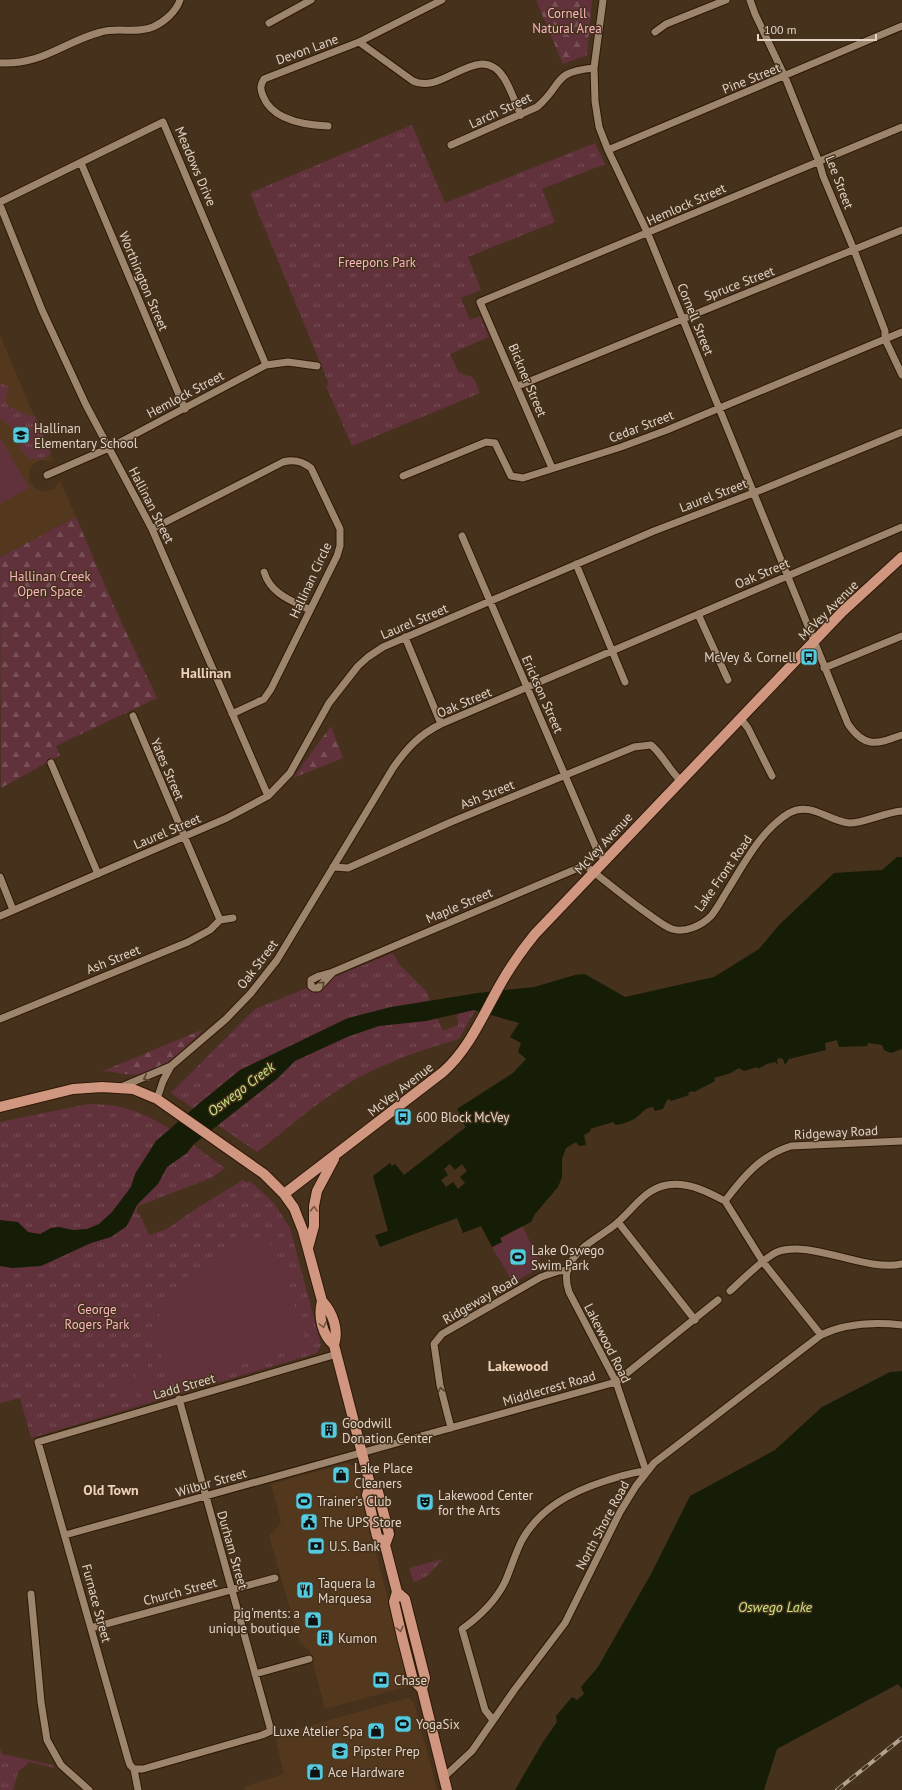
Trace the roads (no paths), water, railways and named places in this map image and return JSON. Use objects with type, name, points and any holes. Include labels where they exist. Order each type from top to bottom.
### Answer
[{"type":"main road","name":"McVey Avenue","points":[[284,1194],[449,1066],[464,1049],[501,984],[527,944],[605,860],[842,612],[902,557]]},
{"type":"main road","points":[[0,1107],[73,1089],[102,1087],[133,1089],[161,1101],[264,1174],[284,1194],[299,1219],[322,1301],[319,1312],[326,1338],[336,1350],[370,1484],[378,1492],[388,1534],[385,1545],[397,1592],[405,1599],[407,1606],[425,1678],[422,1689],[447,1790]]},
{"type":"main road","name":"McVey Avenue","points":[[308,1248],[314,1226],[314,1206],[317,1191],[337,1154]]},
{"type":"street","points":[[0,63],[18,63],[42,58],[100,32],[115,30],[141,31],[152,28],[167,18],[180,0]]},
{"type":"street","points":[[269,22],[311,0]]},
{"type":"street","name":"Devon Lane","points":[[328,126],[302,123],[277,113],[264,99],[261,91],[261,84],[264,79],[359,42],[442,0]]},
{"type":"street","name":"Cornell Street","points":[[603,0],[594,68],[594,101],[599,127],[608,150],[648,234],[848,724],[858,738],[873,744],[902,735]]},
{"type":"street","points":[[655,32],[666,24],[726,0]]},
{"type":"street","name":"Lee Street","points":[[750,0],[755,14],[785,77],[885,331],[885,339],[902,375]]},
{"type":"street","name":"Pine Street","points":[[608,150],[785,77],[902,26]]},
{"type":"street","points":[[359,42],[413,81],[422,84],[434,83],[472,65],[482,64],[491,66],[504,78],[521,115]]},
{"type":"street","name":"Larch Street","points":[[451,145],[537,107],[545,100],[560,78],[565,75],[576,70],[594,68]]},
{"type":"street","name":"Meadows Drive","points":[[0,204],[163,122],[266,365]]},
{"type":"street","name":"Hemlock Street","points":[[480,302],[648,234],[691,214],[902,127]]},
{"type":"street","name":"Worthington Street","points":[[81,162],[185,408]]},
{"type":"street","name":"Hallinan Street","points":[[0,204],[42,310],[86,406],[152,529],[268,796]]},
{"type":"street","name":"Spruce Street","points":[[518,386],[902,230]]},
{"type":"street","name":"Bickner Street","points":[[480,302],[518,386],[552,468]]},
{"type":"street","name":"Cedar Street","points":[[403,476],[486,442],[495,443],[507,472],[515,478],[523,478],[621,447],[902,332]]},
{"type":"street","name":"Hemlock Street","points":[[47,475],[109,448],[266,365],[288,362],[317,366]]},
{"type":"street","name":"Laurel Street","points":[[0,916],[227,818],[268,796],[290,773],[330,703],[358,666],[376,651],[405,637],[654,531],[902,432]]},
{"type":"street","name":"Hallinan Circle","points":[[152,529],[283,462],[294,460],[305,463],[316,474],[337,521],[341,536],[337,556],[271,689],[264,699],[232,714]]},
{"type":"street","name":"Oak Street","points":[[119,1088],[141,1080],[171,1066],[226,1019],[267,974],[404,752],[420,736],[441,724],[824,559],[902,527]]},
{"type":"street","name":"Erickson Street","points":[[462,536],[597,850],[605,860]]},
{"type":"street","points":[[576,564],[625,682]]},
{"type":"street","points":[[264,572],[267,583],[272,589],[310,610]]},
{"type":"street","points":[[698,614],[728,680]]},
{"type":"street","points":[[824,668],[902,636]]},
{"type":"street","points":[[405,637],[441,724]]},
{"type":"street","name":"Yates Street","points":[[133,716],[220,920]]},
{"type":"street","points":[[740,719],[748,728],[772,776]]},
{"type":"street","name":"Ash Street","points":[[333,867],[348,868],[451,822],[634,747],[651,745],[660,754],[671,772],[681,781]]},
{"type":"street","points":[[51,763],[98,874]]},
{"type":"street","name":"Lake Front Road","points":[[594,872],[661,923],[673,929],[684,930],[697,926],[712,915],[757,845],[771,828],[789,813],[801,809],[810,810],[851,823],[889,812],[902,811]]},
{"type":"street","name":"Maple Street","points":[[333,972],[580,867],[586,866],[594,872]]},
{"type":"street","points":[[0,877],[13,910]]},
{"type":"street","points":[[220,920],[233,918]]},
{"type":"street","name":"Ash Street","points":[[0,1019],[188,942],[210,930],[220,920]]},
{"type":"street","name":"Oak Street","points":[[161,1101],[163,1081],[171,1066]]},
{"type":"street","name":"Ridgeway Road","points":[[725,1201],[748,1173],[763,1158],[781,1149],[790,1146],[902,1141]]},
{"type":"street","points":[[568,1270],[572,1260],[585,1247],[618,1222],[649,1192],[668,1185],[689,1186],[725,1201],[763,1262],[821,1335]]},
{"type":"street","points":[[618,1222],[695,1320]]},
{"type":"street","points":[[730,1291],[763,1262],[778,1252],[796,1249],[876,1265],[902,1264]]},
{"type":"street","name":"Ridgeway Road","points":[[451,1428],[440,1385],[434,1344],[442,1334],[541,1277],[559,1271],[568,1270]]},
{"type":"street","name":"Lakewood Road","points":[[568,1270],[566,1282],[569,1292],[616,1382],[646,1472]]},
{"type":"street","name":"Middlecrest Road","points":[[362,1452],[616,1382],[718,1300]]},
{"type":"street","name":"North Shore Road","points":[[444,1777],[469,1755],[565,1623],[616,1518],[646,1472],[663,1455],[687,1440],[821,1335],[840,1328],[873,1323],[902,1325]]},
{"type":"street","name":"Ladd Street","points":[[38,1442],[336,1350]]},
{"type":"street","name":"Durham Street","points":[[134,1769],[143,1769],[271,1731],[179,1399]]},
{"type":"street","name":"Furnace Street","points":[[38,1442],[66,1535],[128,1759],[130,1765],[134,1769],[138,1790]]},
{"type":"street","name":"Wilbur Street","points":[[66,1535],[362,1452]]},
{"type":"street","points":[[493,1720],[485,1710],[462,1629],[487,1608],[495,1599],[504,1583],[523,1539],[534,1524],[548,1510],[563,1498],[580,1489],[630,1473],[646,1472]]},
{"type":"street","name":"Church Street","points":[[91,1628],[275,1578]]},
{"type":"street","points":[[31,1594],[41,1702],[47,1740],[61,1765],[88,1790]]},
{"type":"street","points":[[255,1674],[309,1659]]},
{"type":"water","name":"Oswego Creek","points":[[897,857],[902,857],[902,1049],[891,1053],[884,1050],[882,1045],[868,1043],[867,1046],[839,1047],[837,1040],[825,1043],[826,1050],[789,1059],[785,1065],[783,1059],[779,1058],[777,1060],[778,1065],[775,1062],[758,1069],[757,1067],[744,1071],[739,1068],[731,1073],[714,1078],[715,1081],[694,1092],[692,1091],[688,1093],[689,1095],[671,1101],[670,1099],[667,1100],[663,1109],[655,1111],[653,1107],[651,1107],[627,1122],[616,1125],[613,1122],[590,1129],[591,1131],[584,1135],[586,1145],[579,1146],[576,1142],[566,1148],[562,1159],[562,1177],[558,1187],[535,1214],[531,1222],[500,1238],[502,1242],[492,1247],[481,1226],[463,1233],[457,1218],[380,1247],[375,1235],[388,1231],[373,1176],[390,1163],[392,1166],[395,1164],[404,1175],[466,1127],[457,1116],[460,1114],[457,1109],[513,1073],[526,1059],[518,1052],[521,1043],[510,1037],[519,1023],[474,1010],[426,1021],[379,1026],[347,1037],[295,1061],[278,1078],[194,1144],[187,1153],[167,1167],[158,1184],[137,1205],[127,1226],[111,1237],[91,1243],[41,1266],[12,1268],[0,1266],[0,1220],[18,1222],[28,1232],[40,1234],[51,1228],[59,1227],[73,1230],[87,1229],[99,1224],[112,1212],[131,1187],[135,1174],[156,1141],[202,1101],[240,1070],[348,1018],[391,1007],[478,993],[534,987],[575,975],[585,974],[625,997],[714,977],[759,949],[779,925],[834,873],[882,870]]},
{"type":"water","name":"Oswego Lake","points":[[902,1371],[902,1689],[898,1684],[777,1749],[764,1790],[515,1790],[543,1742],[557,1722],[556,1716],[572,1697],[577,1700],[584,1694],[581,1687],[598,1667],[651,1574],[690,1496],[775,1450],[822,1407],[890,1372]]},
{"type":"railway","points":[[837,1790],[902,1738]]},
{"type":"place","name":"Hallinan Elementary School","points":[[21,435]]},
{"type":"place","name":"McVey & Cornell","points":[[809,657]]},
{"type":"place","name":"600 Block McVey","points":[[403,1117]]},
{"type":"place","name":"Lake Oswego Swim Park","points":[[518,1257]]},
{"type":"place","name":"Goodwill Donation Center","points":[[329,1430]]},
{"type":"place","name":"Lake Place Cleaners","points":[[341,1475]]},
{"type":"place","name":"Trainer's Club","points":[[304,1501]]},
{"type":"place","name":"Lakewood Center for the Arts","points":[[425,1502]]},
{"type":"place","name":"The UPS Store","points":[[309,1522]]},
{"type":"place","name":"U.S. Bank","points":[[316,1546]]},
{"type":"place","name":"Taquera la Marquesa","points":[[305,1590]]},
{"type":"place","name":"pig'ments: a unique boutique","points":[[313,1620]]},
{"type":"place","name":"Kumon","points":[[325,1638]]},
{"type":"place","name":"Chase","points":[[381,1680]]},
{"type":"place","name":"YogaSix","points":[[403,1724]]},
{"type":"place","name":"Luxe Atelier Spa","points":[[376,1731]]},
{"type":"place","name":"Pipster Prep","points":[[340,1751]]},
{"type":"place","name":"Ace Hardware","points":[[315,1772]]},
{"type":"district","name":"Hallinan","points":[[206,673]]},
{"type":"district","name":"Lakewood","points":[[518,1366]]},
{"type":"district","name":"Old Town","points":[[111,1490]]},
{"type":"park label","name":"Cornell Natural Area","points":[[567,20]]},
{"type":"park label","name":"Freepons Park","points":[[377,262]]},
{"type":"park label","name":"Hallinan Creek Open Space","points":[[50,584]]},
{"type":"park label","name":"George Rogers Park","points":[[97,1316]]}]
